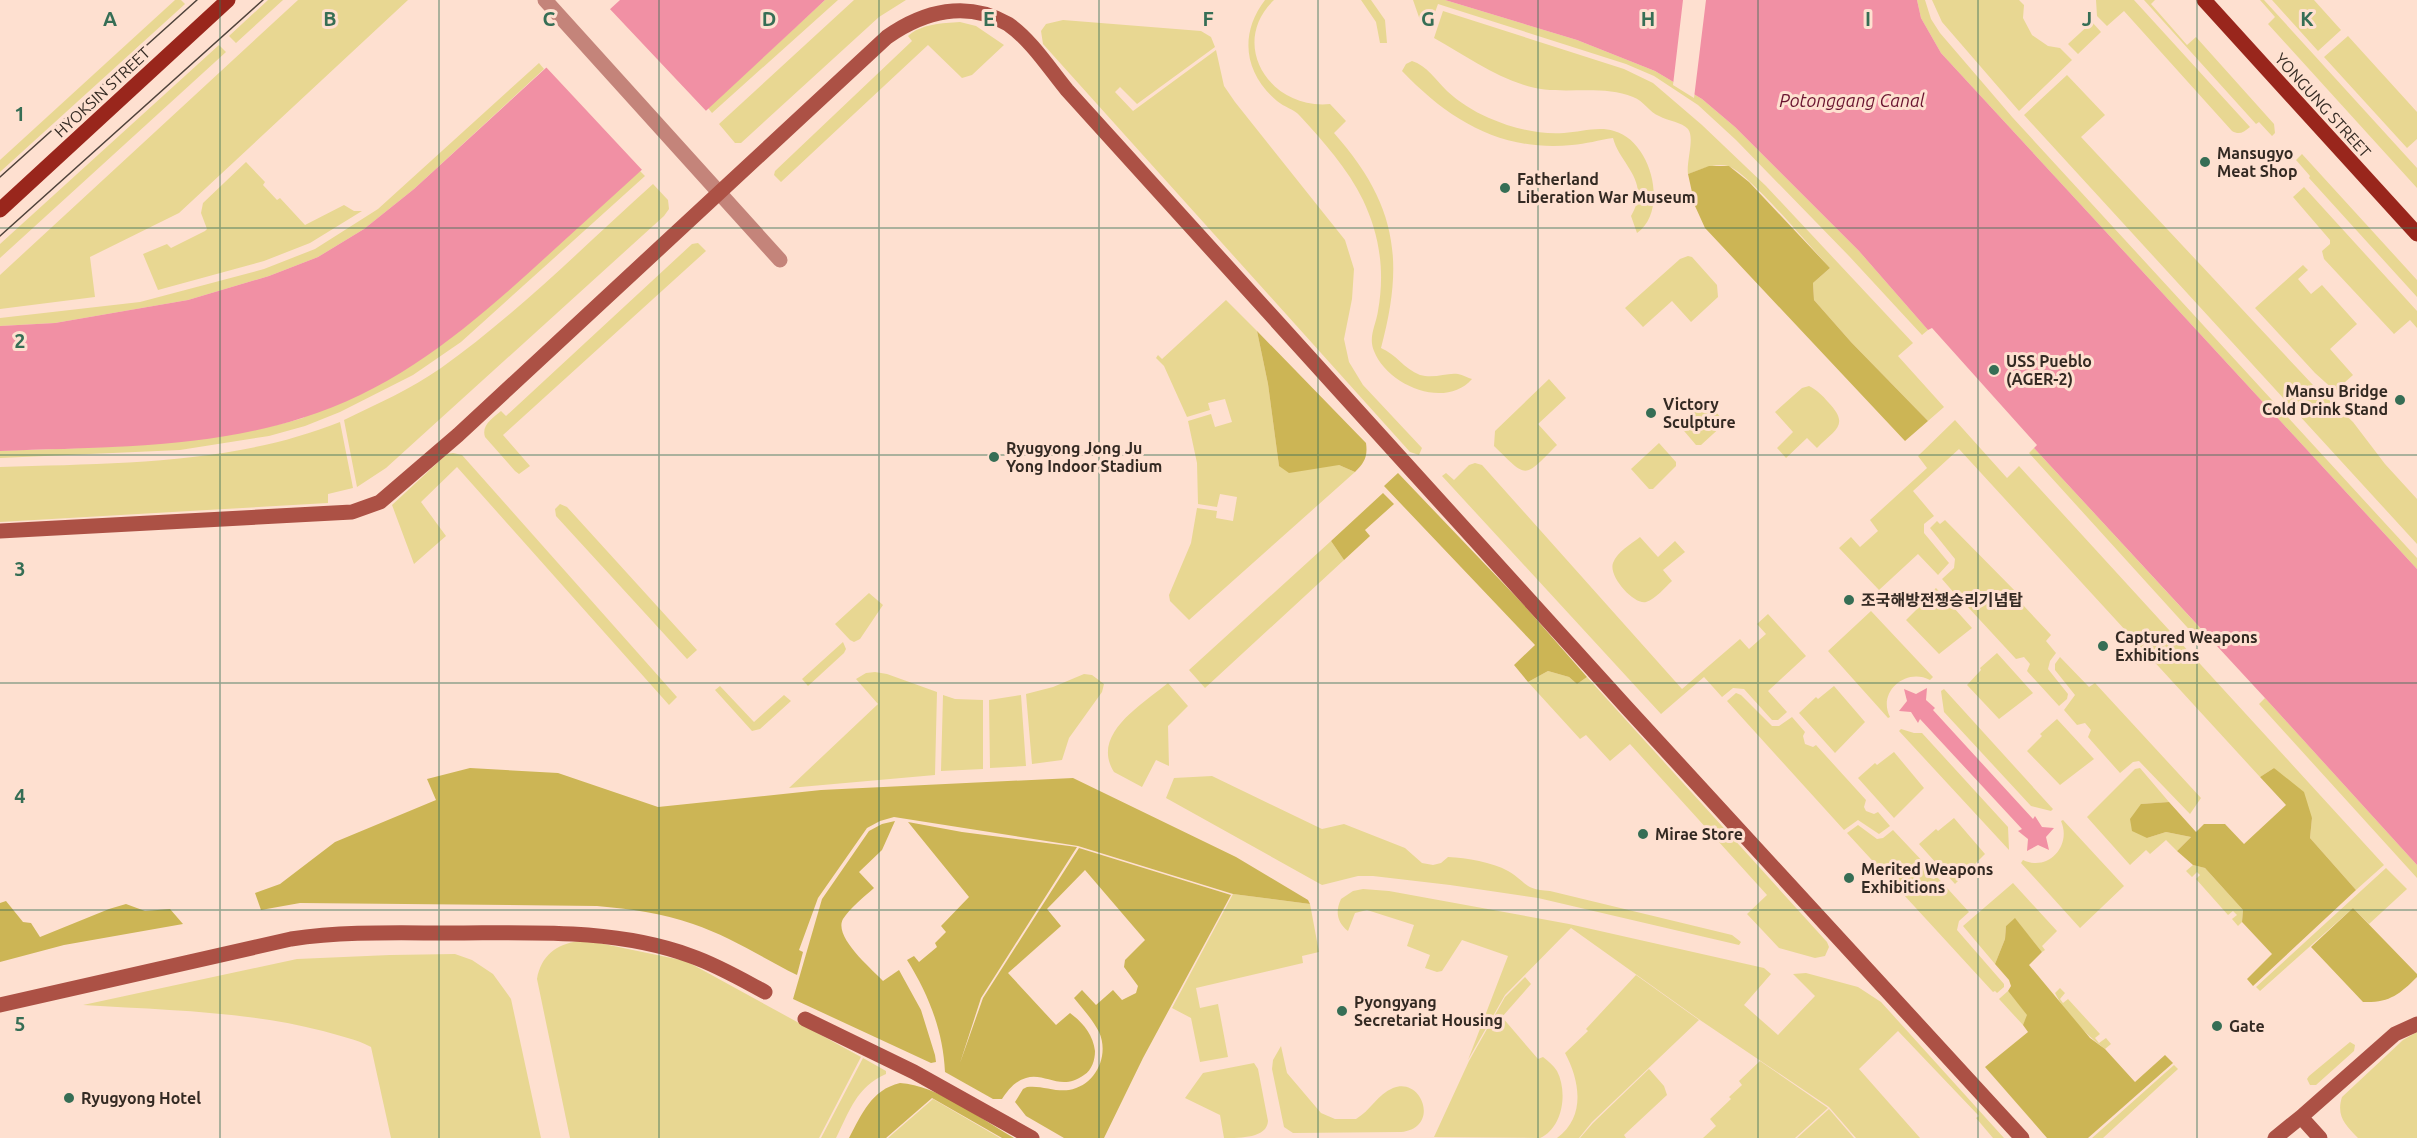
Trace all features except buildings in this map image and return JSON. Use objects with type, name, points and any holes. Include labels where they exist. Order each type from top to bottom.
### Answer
[{"type":"main road","name":"HYOKSIN STREET","points":[[0,210],[228,0]]},
{"type":"main road","name":"YONGUNG STREET","points":[[2204,0],[2417,234]]},
{"type":"street","points":[[545,0],[780,260]]},
{"type":"street","points":[[0,531],[352,512],[380,502],[458,435],[887,37],[910,21],[933,13],[957,9],[975,10],[1008,24],[1028,43],[1067,90],[1628,709],[2022,1138]]},
{"type":"street","points":[[0,1005],[291,939],[336,933],[520,933],[599,936],[642,943],[689,955],[726,970],[765,992]]},
{"type":"street","points":[[805,1019],[914,1072],[1032,1138]]},
{"type":"street","points":[[2275,1138],[2395,1034],[2417,1024]]},
{"type":"street","points":[[2301,1117],[2320,1138]]},
{"type":"shaded area","points":[[175,0],[181,0],[185,4],[0,172],[0,160]]},
{"type":"shaded area","points":[[268,0],[283,0],[236,43],[229,36]]},
{"type":"shaded area","points":[[298,0],[408,0],[179,213],[90,257],[95,297],[0,309],[0,275]]},
{"type":"shaded area","points":[[825,0],[838,0],[712,113],[708,108]]},
{"type":"shaded area","points":[[854,0],[906,0],[879,17],[741,143],[735,143],[719,124]]},
{"type":"shaded area","points":[[1265,0],[1274,0],[1261,17],[1255,36],[1256,54],[1262,71],[1274,85],[1289,96],[1308,103],[1330,104],[1346,121],[1334,133],[1371,184],[1382,208],[1390,233],[1393,259],[1392,287],[1381,348],[1420,375],[1460,374],[1472,379],[1461,388],[1433,393],[1418,389],[1391,374],[1374,351],[1372,336],[1380,297],[1381,268],[1374,227],[1350,177],[1300,116],[1277,101],[1266,90],[1252,66],[1249,53],[1251,26]]},
{"type":"shaded area","points":[[1361,0],[1371,0],[1385,20],[1387,43],[1380,43],[1376,22]]},
{"type":"shaded area","points":[[1413,0],[1445,0],[1577,40],[1655,71],[1702,99],[1735,127],[1859,251],[1928,330],[1922,335],[1736,140],[1698,105],[1654,76],[1626,64],[1438,4],[1429,29],[1421,23]]},
{"type":"shaded area","points":[[1917,0],[1925,0],[1931,19],[1940,33],[2013,118],[2417,558],[2417,569],[1941,53],[1921,18]]},
{"type":"shaded area","points":[[1932,0],[2019,0],[2024,5],[2023,18],[2032,35],[2048,46],[2060,48],[2072,60],[2019,111],[1942,22]]},
{"type":"shaded area","points":[[2096,0],[2134,0],[2250,127],[2241,133],[2232,131],[2124,11],[2107,26],[2097,16]]},
{"type":"shaded area","points":[[2144,0],[2155,0],[2151,4],[2187,45],[2196,37],[2274,124],[2275,133],[2272,136],[2259,122],[2256,124]]},
{"type":"shaded area","points":[[2260,0],[2264,0],[2417,168],[2417,188],[2268,24],[2275,17]]},
{"type":"shaded area","points":[[2272,0],[2314,0],[2341,30],[2318,51]]},
{"type":"shaded area","points":[[1443,11],[1624,69],[1653,83],[1702,125],[1766,186],[1913,343],[1898,356],[1944,407],[1928,421],[1851,342],[1814,300],[1813,283],[1830,268],[1750,182],[1737,171],[1723,165],[1688,174],[1691,138],[1688,129],[1655,114],[1637,99],[1620,93],[1537,88],[1501,76],[1434,38]]},
{"type":"shaded area","points":[[1063,20],[1201,31],[1211,37],[1215,47],[1137,104],[1120,87],[1115,92],[1133,111],[1216,50],[1224,86],[1345,240],[1354,269],[1352,299],[1344,339],[1349,362],[1363,385],[1422,448],[1419,455],[1410,452],[1043,44],[1041,31],[1046,24]]},
{"type":"shaded area","points":[[960,22],[976,26],[1004,45],[972,75],[962,78],[928,45],[781,182],[774,175],[775,171],[912,41],[908,36],[925,27]]},
{"type":"shaded area","points":[[2092,22],[2101,32],[2078,54],[2068,44]]},
{"type":"shaded area","points":[[2348,36],[2417,112],[2417,139],[2407,148],[2324,57]]},
{"type":"shaded area","points":[[219,45],[226,52],[0,258],[0,244]]},
{"type":"shaded area","points":[[1412,61],[1427,70],[1447,91],[1466,106],[1507,125],[1545,133],[1608,130],[1627,137],[1638,148],[1652,178],[1654,194],[1647,223],[1637,233],[1631,216],[1637,204],[1636,183],[1613,138],[1546,146],[1499,138],[1458,118],[1420,89],[1402,71],[1406,64]]},
{"type":"shaded area","points":[[539,63],[544,69],[414,189],[364,229],[318,257],[269,276],[188,300],[55,323],[0,326],[0,318],[140,302],[264,269],[315,249],[378,209]]},
{"type":"shaded area","points":[[2067,75],[2105,115],[2081,137],[2313,385],[2353,422],[2385,464],[2417,499],[2417,544],[2024,115]]},
{"type":"shaded area","points":[[2302,154],[2417,280],[2417,297],[2309,178],[2310,176],[2296,160]]},
{"type":"shaded area","points":[[246,162],[265,182],[263,185],[277,200],[280,198],[305,225],[344,205],[354,211],[362,211],[310,243],[264,261],[158,290],[143,254],[167,244],[171,248],[205,231],[207,229],[201,213],[203,203]]},
{"type":"shaded area","points":[[1709,166],[1729,166],[1749,182],[1830,268],[1813,283],[1814,300],[1851,342],[1928,421],[1905,441],[1705,228],[1695,206],[1688,174]]},
{"type":"shaded area","points":[[640,171],[645,176],[461,342],[413,375],[340,412],[305,426],[269,436],[180,450],[0,458],[0,451],[153,444],[228,435],[303,418]]},
{"type":"shaded area","points":[[653,184],[668,200],[669,209],[664,216],[386,468],[357,487],[344,420],[418,383],[469,347],[550,279]]},
{"type":"shaded area","points":[[2304,187],[2417,311],[2417,328],[2410,320],[2394,334],[2324,259],[2322,251],[2330,244],[2330,240],[2293,197]]},
{"type":"shaded area","points":[[698,243],[706,251],[503,435],[530,466],[519,474],[515,471],[485,437],[488,422],[501,411],[506,416],[692,244]]},
{"type":"shaded area","points":[[1692,257],[1717,285],[1718,297],[1691,322],[1672,301],[1643,327],[1625,308],[1680,259]]},
{"type":"shaded area","points":[[2303,265],[2308,270],[2298,279],[2311,294],[2322,285],[2357,324],[2330,349],[2353,375],[2335,391],[2315,373],[2255,308]]},
{"type":"shaded area","points":[[1226,300],[1257,331],[1268,384],[1279,466],[1339,465],[1355,472],[1189,620],[1170,601],[1169,595],[1191,543],[1197,508],[1217,511],[1216,518],[1233,521],[1237,497],[1220,494],[1217,507],[1198,504],[1197,463],[1188,421],[1211,414],[1215,427],[1232,422],[1225,399],[1208,403],[1210,410],[1187,417],[1164,366],[1156,358],[1158,355],[1162,359]]},
{"type":"shaded area","points":[[1257,331],[1366,443],[1365,459],[1355,472],[1339,465],[1289,473],[1279,466],[1268,384]]},
{"type":"shaded area","points":[[1549,379],[1566,398],[1538,424],[1557,445],[1538,464],[1526,471],[1513,465],[1494,446],[1495,431]]},
{"type":"shaded area","points":[[1809,386],[1835,410],[1838,416],[1838,426],[1817,448],[1807,438],[1786,458],[1777,448],[1793,432],[1775,412],[1802,388]]},
{"type":"shaded area","points":[[1706,401],[1724,421],[1724,424],[1701,445],[1696,445],[1679,425]]},
{"type":"shaded area","points":[[1955,420],[2007,478],[2019,466],[2384,865],[2356,890],[2310,838],[2312,818],[2274,768],[2260,777],[1959,449],[1913,491],[1934,516],[1924,524],[1924,533],[1949,563],[1938,575],[1918,554],[1879,590],[1839,548],[1851,537],[1860,547],[1878,531],[1870,520],[1927,468],[1918,456]]},
{"type":"shaded area","points":[[340,422],[353,488],[328,494],[328,503],[0,522],[0,467],[130,462],[215,454],[257,447]]},
{"type":"shaded area","points":[[1659,443],[1676,462],[1676,466],[1653,489],[1649,489],[1631,469]]},
{"type":"shaded area","points":[[2034,448],[2202,630],[2196,637],[2029,453]]},
{"type":"shaded area","points":[[447,454],[462,455],[677,697],[669,705],[457,467],[421,502],[446,536],[414,564],[392,505]]},
{"type":"shaded area","points":[[1475,463],[1482,465],[1682,689],[1740,639],[1749,649],[1766,634],[1757,624],[1768,614],[1806,656],[1768,691],[1787,712],[1778,720],[1772,720],[1744,689],[1733,688],[1722,697],[1704,677],[1661,714],[1442,476],[1446,473],[1454,480],[1469,465]]},
{"type":"shaded area","points":[[1398,473],[1523,604],[1587,677],[1577,684],[1569,677],[1548,671],[1528,682],[1514,665],[1535,645],[1384,486]]},
{"type":"shaded area","points":[[1383,493],[1394,504],[1365,530],[1370,536],[1344,560],[1331,541]]},
{"type":"shaded area","points":[[560,504],[567,507],[697,650],[687,659],[556,516],[555,509]]},
{"type":"shaded area","points":[[1945,520],[2021,597],[2017,602],[2023,605],[2051,635],[2046,641],[2056,653],[2048,669],[2068,694],[2067,699],[2059,706],[2027,671],[2030,664],[2024,657],[2016,659],[1967,606],[1969,602],[1967,594],[1959,592],[1955,594],[1942,579],[1954,568],[1955,559],[1930,528],[1937,521],[1940,524]]},
{"type":"shaded area","points":[[1640,537],[1658,557],[1675,541],[1685,552],[1663,570],[1672,581],[1657,596],[1646,602],[1641,602],[1629,594],[1618,582],[1612,569],[1618,555]]},
{"type":"shaded area","points":[[1331,541],[1344,560],[1205,688],[1189,670]]},
{"type":"shaded area","points":[[1936,588],[1972,628],[1939,654],[1906,620],[1921,605],[1919,603]]},
{"type":"shaded area","points":[[869,593],[883,605],[860,639],[854,642],[835,624]]},
{"type":"shaded area","points":[[1871,611],[1933,677],[1930,680],[1912,677],[1896,684],[1887,699],[1890,717],[1888,718],[1828,651]]},
{"type":"shaded area","points":[[843,642],[846,649],[844,653],[808,686],[802,679]]},
{"type":"shaded area","points":[[1997,653],[2033,693],[1999,719],[1967,685],[1981,670],[1980,668]]},
{"type":"shaded area","points":[[2060,657],[2089,687],[2095,683],[2201,798],[2190,814],[2139,761],[2133,762],[2120,773],[2088,737],[2091,730],[2085,723],[2077,725],[2064,710],[2075,695],[2055,670],[2055,664]]},
{"type":"shaded area","points":[[1548,671],[1569,677],[1577,684],[1587,677],[1827,942],[1829,947],[1825,956],[1815,958],[1779,948],[1747,914],[1767,895],[1630,744],[1610,761],[1586,735],[1580,739],[1528,682]]},
{"type":"shaded area","points":[[875,672],[937,692],[935,775],[789,788],[878,704],[856,679],[866,673]]},
{"type":"shaded area","points":[[1084,674],[1092,675],[1104,684],[1102,692],[1069,738],[1062,760],[1032,764],[1026,694],[1053,687]]},
{"type":"shaded area","points":[[1168,683],[1188,706],[1168,726],[1169,766],[1156,760],[1142,787],[1114,772],[1108,758],[1109,745],[1123,721]]},
{"type":"shaded area","points":[[720,686],[754,722],[784,695],[791,701],[760,729],[752,731],[715,690]]},
{"type":"shaded area","points":[[1834,686],[1865,722],[1835,753],[1799,713],[1816,697],[1818,699]]},
{"type":"shaded area","points":[[1944,689],[2053,809],[2051,811],[2031,806],[1944,712],[1941,691]]},
{"type":"shaded area","points":[[1736,693],[1741,695],[1772,726],[1779,726],[1792,717],[1805,732],[1803,736],[1805,744],[1813,747],[1816,745],[1866,800],[1864,807],[1866,811],[1874,814],[1878,812],[1890,826],[1879,834],[1858,820],[1844,830],[1727,701]]},
{"type":"shaded area","points":[[943,695],[955,699],[983,700],[983,769],[941,771]]},
{"type":"shaded area","points":[[1021,695],[1026,766],[990,768],[989,700]]},
{"type":"shaded area","points":[[2265,698],[2417,865],[2417,878],[2259,704]]},
{"type":"shaded area","points":[[2057,719],[2094,759],[2060,785],[2027,751],[2042,736],[2040,734]]},
{"type":"shaded area","points":[[1901,729],[1922,733],[2008,827],[2009,850],[1899,731]]},
{"type":"shaded area","points":[[1894,752],[1924,788],[1894,818],[1858,778],[1875,763],[1877,765]]},
{"type":"shaded area","points":[[470,768],[558,773],[658,807],[821,790],[1073,778],[1236,857],[1308,900],[1310,904],[1233,894],[1078,846],[894,817],[867,828],[818,898],[799,950],[803,952],[797,975],[706,929],[670,917],[622,909],[597,906],[300,903],[261,910],[255,893],[280,884],[335,842],[436,800],[427,779]]},
{"type":"shaded area","points":[[2140,768],[2169,802],[2141,804],[2147,838],[2166,832],[2191,837],[2177,851],[2166,840],[2150,854],[2146,850],[2130,865],[2087,817],[2135,769]]},
{"type":"shaded area","points":[[2274,768],[2304,792],[2312,818],[2310,838],[2356,890],[2253,986],[2247,979],[2272,954],[2242,922],[2243,910],[2205,868],[2193,865],[2177,851],[2191,837],[2166,832],[2147,838],[2132,831],[2130,819],[2141,804],[2169,802],[2196,832],[2204,824],[2225,824],[2244,844],[2286,805],[2260,777]]},
{"type":"shaded area","points":[[1212,776],[1322,829],[1344,824],[1405,848],[1422,863],[1433,865],[1441,863],[1448,857],[1471,859],[1502,868],[1535,889],[1732,935],[1741,942],[1739,945],[1538,898],[1450,885],[1358,876],[1322,885],[1166,798],[1174,778]]},
{"type":"shaded area","points":[[1954,818],[1985,854],[1955,884],[1919,844],[1936,829],[1938,831]]},
{"type":"shaded area","points":[[2063,820],[2124,886],[2080,928],[2021,863],[2023,860],[2032,863],[2049,860],[2056,854],[2063,839],[2064,830],[2061,821]]},
{"type":"shaded area","points":[[895,821],[882,850],[859,872],[874,888],[849,911],[841,926],[848,943],[883,981],[899,970],[921,1010],[935,1055],[936,1062],[931,1063],[793,999],[822,899],[869,831],[882,824]]},
{"type":"shaded area","points":[[908,822],[962,832],[1077,847],[981,998],[960,1063],[983,998],[1079,848],[1231,895],[1143,1058],[1104,1138],[1064,1138],[1026,1116],[1015,1102],[1023,1089],[1027,1087],[1069,1090],[1086,1083],[1093,1076],[1101,1060],[1102,1041],[1094,1023],[1074,998],[1082,990],[1096,1005],[1113,990],[1122,1000],[1136,993],[1138,986],[1124,967],[1125,960],[1145,940],[1085,870],[1047,909],[1061,926],[1008,973],[1056,1025],[1070,1013],[1079,1020],[1092,1039],[1095,1051],[1094,1061],[1087,1073],[1076,1080],[1061,1082],[1040,1077],[1026,1078],[1009,1089],[1002,1099],[993,1099],[945,1072],[944,1057],[934,1014],[907,960],[914,956],[919,962],[937,947],[935,943],[946,932],[941,926],[969,897]]},
{"type":"shaded area","points":[[1858,825],[1877,839],[1883,838],[1893,830],[1926,865],[1924,869],[1926,877],[1934,879],[1937,877],[1969,912],[1959,921],[1957,930],[2004,984],[2004,987],[1997,993],[1993,992],[1847,833]]},
{"type":"shaded area","points":[[2193,865],[2205,868],[2243,910],[2242,922],[2238,926],[2232,919],[2237,915],[2233,911],[2228,915],[2196,879],[2200,875],[2197,872],[2192,877],[2186,871]]},
{"type":"shaded area","points":[[2386,868],[2407,889],[2369,924],[2353,908],[2260,991],[2256,987]]},
{"type":"shaded area","points":[[2013,883],[2057,931],[2042,946],[2045,950],[2042,952],[2015,919],[2006,926],[2005,939],[1995,964],[1963,926]]},
{"type":"shaded area","points":[[1363,889],[1389,891],[1569,924],[1764,968],[1771,974],[1744,1005],[1778,1035],[1815,996],[1793,974],[1806,973],[1858,987],[1881,1002],[2004,1138],[1993,1138],[1976,1118],[1979,1116],[1898,1031],[1859,1069],[1920,1138],[1856,1138],[1829,1107],[1700,1020],[1571,928],[1505,995],[1468,1060],[1508,956],[1462,940],[1442,971],[1437,972],[1425,968],[1430,955],[1407,946],[1414,925],[1367,910],[1355,913],[1348,931],[1341,924],[1338,908],[1341,899],[1353,891]]},
{"type":"shaded area","points":[[1233,894],[1310,904],[1319,952],[1302,956],[1303,963],[1196,988],[1200,1008],[1218,1004],[1228,1057],[1200,1062],[1191,1018],[1172,1008]]},
{"type":"shaded area","points":[[6,901],[23,922],[31,923],[40,937],[126,904],[145,911],[170,909],[183,924],[64,945],[0,962],[0,903]]},
{"type":"shaded area","points":[[2353,908],[2417,974],[2417,977],[2405,989],[2393,997],[2380,1001],[2363,1002],[2311,947]]},
{"type":"shaded area","points":[[2015,918],[2042,952],[2029,965],[2090,1038],[2105,1049],[2135,1082],[2165,1055],[2173,1063],[2088,1138],[2047,1138],[1985,1067],[2028,1032],[2023,1025],[2027,1015],[2008,991],[2011,986],[2009,980],[1995,964],[2005,939],[2006,926]]},
{"type":"shaded area","points":[[579,941],[686,961],[861,1057],[819,1138],[570,1138],[537,979],[542,964],[551,952],[563,945]]},
{"type":"shaded area","points":[[455,954],[472,960],[493,974],[511,999],[541,1138],[391,1138],[371,1047],[348,1038],[294,1024],[234,1015],[83,1005],[297,959]]},
{"type":"shaded area","points":[[1636,975],[1699,1020],[1592,1122],[1579,1138],[1557,1138],[1573,1120],[1578,1098],[1574,1075],[1565,1053],[1588,1031],[1586,1029]]},
{"type":"shaded area","points":[[1525,977],[1531,984],[1502,1017],[1538,1059],[1543,1057],[1557,1071],[1563,1099],[1554,1126],[1540,1138],[1434,1137],[1469,1061],[1505,997]]},
{"type":"shaded area","points":[[2060,988],[2065,993],[2060,999],[2063,1003],[2068,999],[2100,1034],[2095,1038],[2099,1043],[2106,1038],[2111,1044],[2105,1049],[2084,1031],[2065,1009],[2055,993]]},
{"type":"shaded area","points":[[2008,991],[2028,1015],[2023,1025],[1999,999]]},
{"type":"shaded area","points":[[2417,1032],[2417,1138],[2358,1138],[2349,1129],[2341,1115],[2342,1097],[2403,1040]]},
{"type":"shaded area","points":[[2350,1042],[2355,1045],[2354,1051],[2316,1085],[2310,1085],[2307,1079],[2309,1076]]},
{"type":"shaded area","points":[[1281,1046],[1287,1073],[1321,1113],[1335,1119],[1356,1119],[1366,1112],[1378,1098],[1393,1088],[1403,1086],[1412,1089],[1423,1104],[1424,1113],[1421,1122],[1401,1132],[1293,1133],[1284,1127],[1272,1069],[1273,1060]]},
{"type":"shaded area","points":[[863,1058],[886,1071],[886,1074],[868,1085],[861,1093],[850,1109],[836,1138],[821,1138]]},
{"type":"shaded area","points":[[1760,1061],[1828,1108],[1795,1138],[1703,1138],[1716,1126],[1710,1119],[1742,1085],[1739,1081]]},
{"type":"shaded area","points":[[1254,1063],[1258,1069],[1268,1121],[1267,1127],[1252,1136],[1224,1138],[1220,1115],[1185,1098],[1203,1073]]},
{"type":"shaded area","points":[[2174,1065],[2178,1069],[2103,1138],[2092,1138]]},
{"type":"shaded area","points":[[1649,1069],[1664,1086],[1667,1095],[1624,1135],[1626,1138],[1580,1138],[1593,1123]]},
{"type":"shaded area","points":[[900,1083],[914,1085],[944,1096],[1014,1138],[1002,1138],[932,1098],[886,1138],[849,1138],[868,1104],[882,1091]]},
{"type":"shaded area","points":[[933,1099],[1000,1138],[888,1138]]},
{"type":"shaded area","points":[[1829,1109],[1854,1138],[1797,1138]]},
{"type":"water","points":[[620,0],[825,0],[491,306],[457,334],[384,383],[302,418],[228,436],[152,445],[0,451],[0,326],[55,323],[188,300],[269,276],[318,257],[364,229],[414,189]]},
{"type":"water","name":"Potonggang Canal","points":[[1445,0],[1917,0],[1921,18],[1941,53],[2417,569],[2417,865],[2034,448],[2037,445],[1932,328],[1928,330],[1859,251],[1735,127],[1702,99],[1655,71],[1577,40]]},
{"type":"water","points":[[1927,688],[1926,700],[1935,708],[1933,710],[2033,819],[2035,816],[2042,827],[2054,828],[2046,837],[2049,850],[2038,845],[2027,851],[2028,839],[2018,831],[2022,829],[1920,719],[1918,723],[1911,712],[1899,711],[1907,701],[1904,689],[1916,694]]},
{"type":"pier","points":[[1683,0],[1706,0],[1694,98],[1673,85]]},
{"type":"pier","points":[[608,7],[708,113],[644,172],[545,66]]},
{"type":"tram line","points":[[0,177],[197,0]]},
{"type":"tram line","points":[[0,236],[263,0]]},
{"type":"place","name":"Mansugyo Meat Shop","points":[[2205,162]]},
{"type":"place","name":"Fatherland Liberation War Museum","points":[[1505,188]]},
{"type":"place","name":"USS Pueblo (AGER-2)","points":[[1994,370]]},
{"type":"place","name":"Mansu Bridge Cold Drink Stand","points":[[2400,400]]},
{"type":"place","name":"Victory Sculpture","points":[[1651,413]]},
{"type":"place","name":"Ryugyong Jong Ju Yong Indoor Stadium","points":[[994,457]]},
{"type":"place","name":"조국해방전쟁승리기념탑","points":[[1849,600]]},
{"type":"place","name":"Captured Weapons Exhibitions","points":[[2103,646]]},
{"type":"place","name":"Mirae Store","points":[[1643,834]]},
{"type":"place","name":"Merited Weapons Exhibitions","points":[[1849,878]]},
{"type":"place","name":"Pyongyang Secretariat Housing","points":[[1342,1011]]},
{"type":"place","name":"Gate","points":[[2217,1026]]},
{"type":"place","name":"Ryugyong Hotel","points":[[69,1098]]}]
